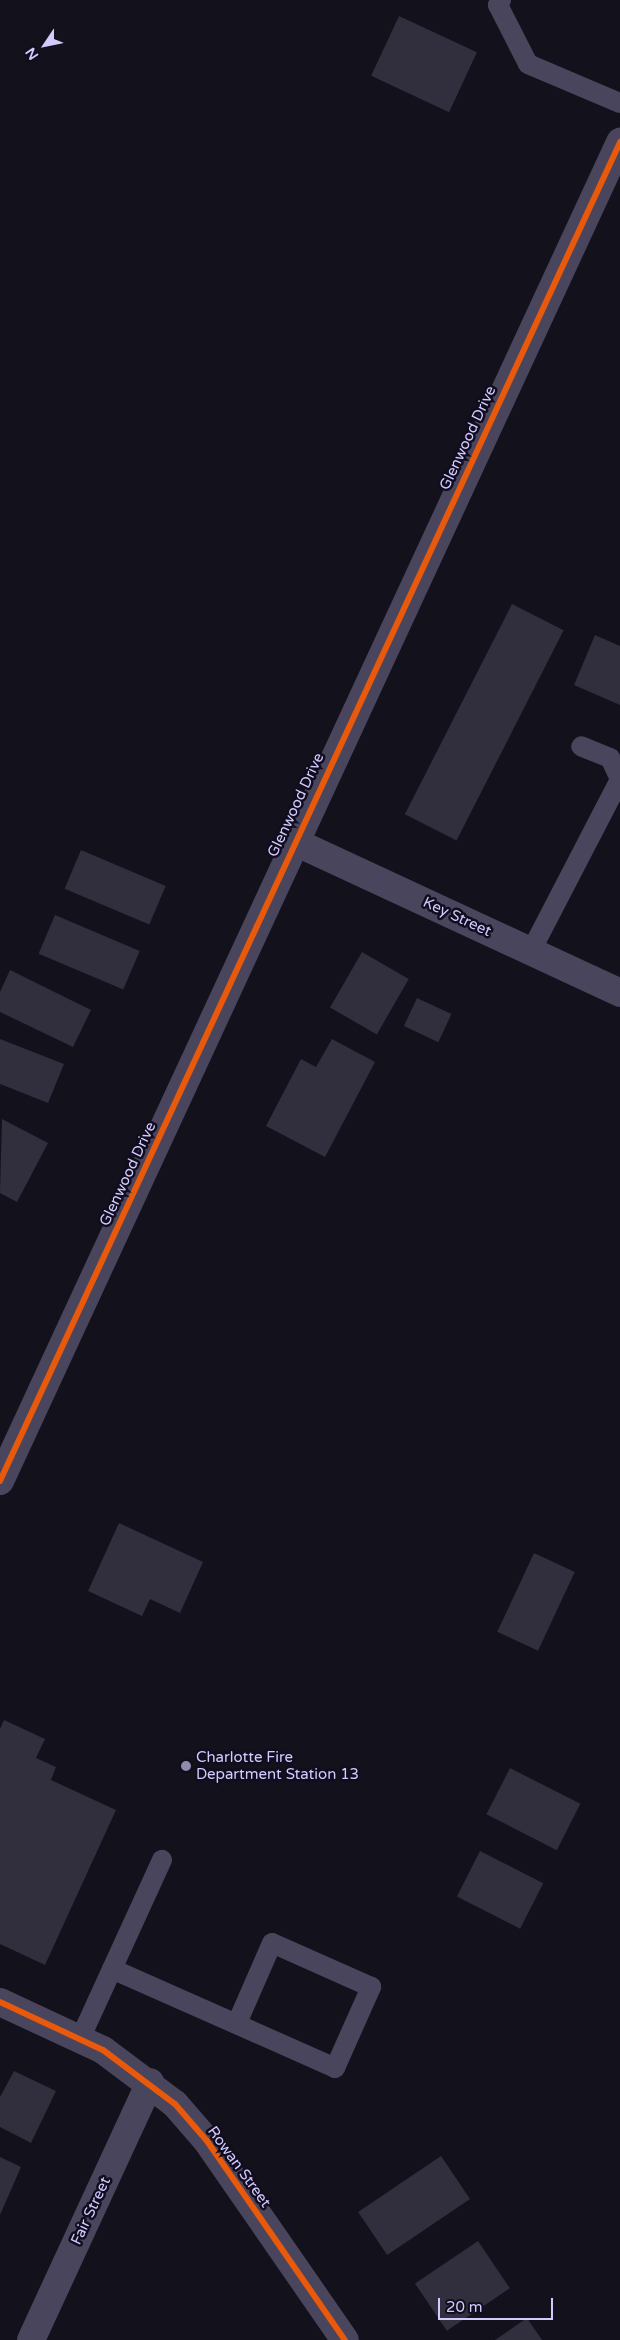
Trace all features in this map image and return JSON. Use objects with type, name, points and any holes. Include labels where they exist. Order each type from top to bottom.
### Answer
[{"type":"street","name":"Glenwood Drive","points":[[0,1481],[293,841],[619,147]]},
{"type":"street","name":"Key Street","points":[[293,841],[620,993]]},
{"type":"street","name":"Rowan Street","points":[[0,2002],[80,2039],[150,2082],[207,2141],[345,2340]]},
{"type":"street","name":"Fair Street","points":[[31,2340],[150,2082]]},
{"type":"lane","points":[[501,0],[498,5],[528,64],[620,102]]},
{"type":"lane","points":[[531,951],[620,779],[610,758],[581,746]]},
{"type":"lane","points":[[80,2039],[162,1860]]},
{"type":"lane","points":[[112,1969],[336,2068],[371,1987],[272,1944],[237,2023]]},
{"type":"building","points":[[399,16],[477,52],[449,112],[371,76]]},
{"type":"building","points":[[512,604],[564,630],[457,841],[405,814]]},
{"type":"building","points":[[595,635],[620,646],[620,705],[574,685]]},
{"type":"building","points":[[81,850],[166,886],[149,925],[65,889]]},
{"type":"building","points":[[55,915],[140,951],[123,990],[39,954]]},
{"type":"building","points":[[362,952],[409,979],[377,1034],[330,1007]]},
{"type":"building","points":[[10,970],[91,1010],[73,1047],[0,1012],[0,992]]},
{"type":"building","points":[[417,998],[451,1014],[438,1042],[404,1026]]},
{"type":"building","points":[[0,1039],[64,1064],[48,1103],[0,1084]]},
{"type":"building","points":[[332,1039],[375,1062],[325,1157],[266,1126],[301,1059],[316,1067]]},
{"type":"building","points":[[2,1119],[48,1143],[17,1202],[0,1193]]},
{"type":"building","points":[[119,1523],[203,1562],[180,1613],[150,1599],[142,1616],[88,1591]]},
{"type":"building","points":[[534,1553],[575,1572],[538,1651],[497,1632]]},
{"type":"building","points":[[4,1720],[45,1739],[36,1758],[56,1767],[51,1780],[116,1810],[45,1965],[0,1944],[0,1729]]},
{"type":"building","points":[[510,1768],[580,1804],[557,1850],[486,1814]]},
{"type":"building","points":[[480,1851],[543,1883],[520,1929],[457,1896]]},
{"type":"building","points":[[14,2071],[56,2091],[31,2143],[0,2127],[0,2097]]},
{"type":"building","points":[[441,2156],[470,2199],[387,2255],[358,2212]]},
{"type":"building","points":[[0,2157],[21,2167],[0,2215]]},
{"type":"building","points":[[478,2241],[510,2288],[447,2331],[415,2283]]},
{"type":"building","points":[[527,2318],[542,2340],[495,2340]]},
{"type":"cycle path","points":[[0,1481],[620,142]]},
{"type":"cycle path","points":[[0,2002],[103,2050],[175,2104],[207,2141],[345,2340]]},
{"type":"place","name":"Charlotte Fire Department Station 13","points":[[186,1766]]}]
